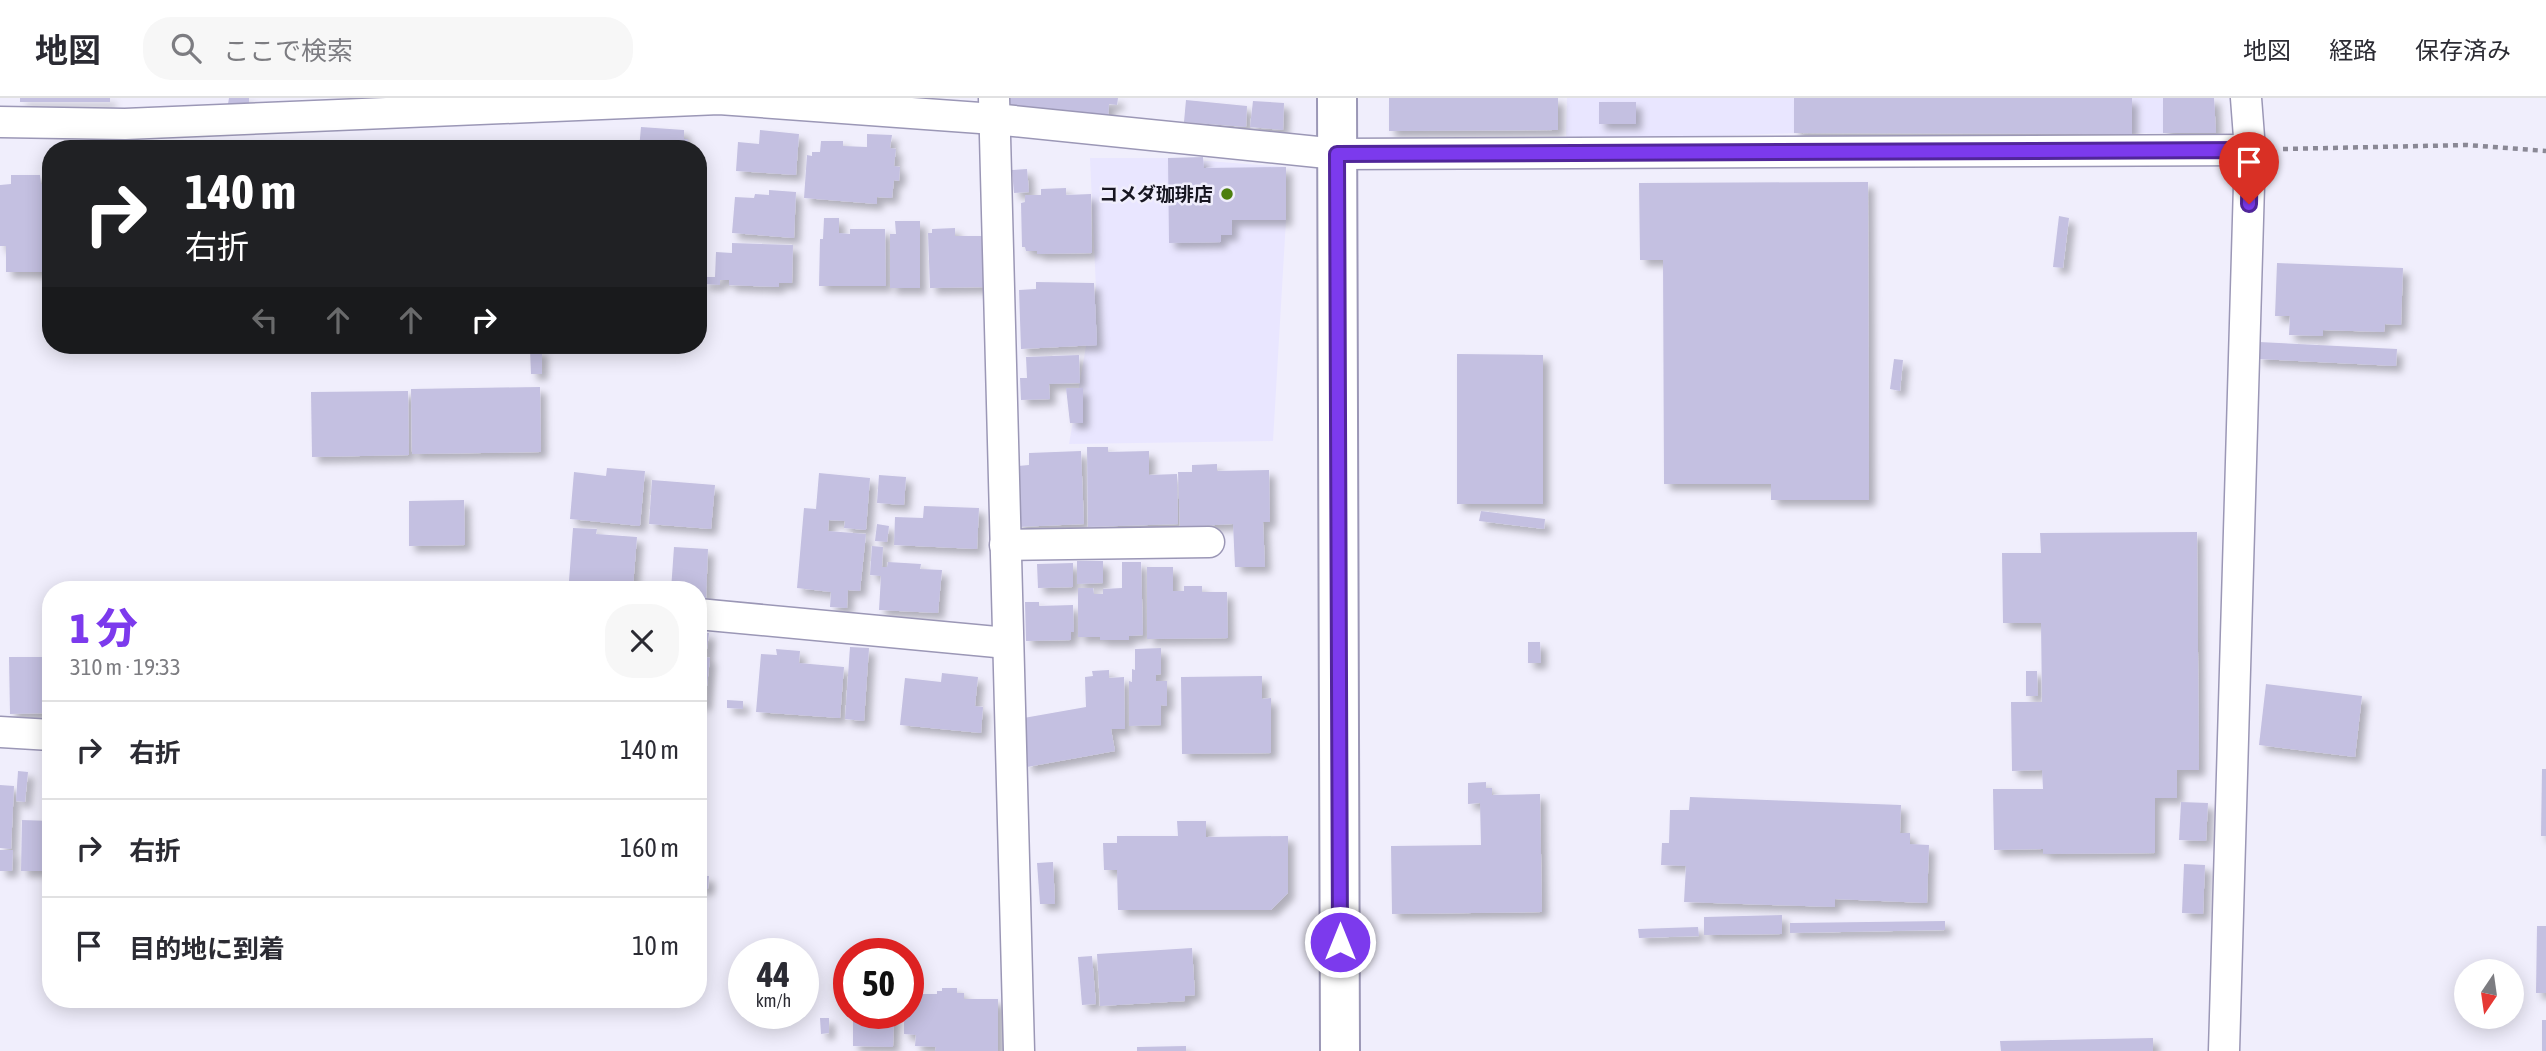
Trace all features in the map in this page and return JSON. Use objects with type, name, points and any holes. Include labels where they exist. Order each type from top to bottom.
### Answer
[{"type":"main road","points":[[1337,98],[1340,1051]]},
{"type":"street","points":[[2224,1051],[2250,150],[2246,98]]},
{"type":"street","points":[[0,122],[125,124],[719,99],[994,108],[1337,154],[2250,150]]},
{"type":"street","points":[[994,108],[1019,1051]]},
{"type":"street","points":[[1005,545],[1209,542]]},
{"type":"street","points":[[707,615],[1007,643]]},
{"type":"street","points":[[0,732],[42,734]]},
{"type":"path","points":[[2250,150],[2467,145],[2546,151]]},
{"type":"shaded area","points":[[1567,98],[2214,98],[2216,133],[1794,133],[1566,142]]},
{"type":"shaded area","points":[[1090,158],[1168,158],[1286,167],[1286,220],[1273,441],[1069,444],[1096,289]]},
{"type":"building","points":[[20,98],[110,98],[110,102],[20,102]]},
{"type":"building","points":[[229,98],[249,98],[249,105],[228,104]]},
{"type":"building","points":[[1008,98],[1118,98],[1117,105],[1109,104],[1108,119],[1008,108]]},
{"type":"building","points":[[1389,98],[1558,98],[1558,130],[1389,131]]},
{"type":"building","points":[[1794,98],[2132,98],[2132,134],[1794,133]]},
{"type":"building","points":[[2163,98],[2214,98],[2216,133],[2163,133]]},
{"type":"building","points":[[1186,100],[1247,106],[1246,127],[1184,122]]},
{"type":"building","points":[[1253,101],[1284,103],[1283,130],[1250,127]]},
{"type":"building","points":[[1599,102],[1636,102],[1636,124],[1599,124]]},
{"type":"building","points":[[641,127],[684,130],[684,139],[688,139],[688,140],[640,140]]},
{"type":"building","points":[[760,130],[799,134],[796,175],[736,171],[738,142],[759,144]]},
{"type":"building","points":[[867,134],[892,135],[890,148],[896,149],[894,166],[900,167],[899,181],[894,180],[892,198],[877,197],[877,204],[804,198],[807,155],[820,152],[821,141],[843,141],[843,146],[867,147]]},
{"type":"building","name":"コメダ珈琲店","points":[[1203,157],[1204,168],[1286,167],[1286,220],[1232,220],[1232,235],[1221,235],[1221,242],[1169,243],[1168,158]]},
{"type":"building","points":[[1027,169],[1029,192],[1014,193],[1012,170]]},
{"type":"building","points":[[11,175],[40,175],[42,272],[6,272],[6,246],[0,246],[0,185],[11,184]]},
{"type":"building","points":[[1868,182],[1869,500],[1771,500],[1771,484],[1664,484],[1663,260],[1640,260],[1639,183]]},
{"type":"building","points":[[1066,188],[1066,195],[1091,194],[1092,253],[1037,254],[1037,251],[1026,251],[1025,247],[1022,247],[1021,203],[1025,202],[1025,195],[1041,195],[1041,189]]},
{"type":"building","points":[[769,190],[796,192],[794,238],[732,233],[735,197],[754,198],[755,194],[769,195]]},
{"type":"building","points":[[2059,216],[2069,218],[2063,268],[2053,267]]},
{"type":"building","points":[[824,218],[839,218],[839,233],[850,234],[850,229],[885,229],[886,286],[819,286],[820,239],[823,239]]},
{"type":"building","points":[[895,221],[920,221],[920,288],[890,288],[890,234],[896,234]]},
{"type":"building","points":[[955,228],[955,236],[984,236],[986,287],[930,288],[928,233],[932,233],[932,229]]},
{"type":"building","points":[[732,243],[793,245],[792,283],[779,283],[779,287],[729,285],[729,280],[720,280],[720,285],[707,284],[707,277],[715,277],[716,252],[732,253]]},
{"type":"building","points":[[2277,263],[2403,268],[2401,325],[2385,324],[2384,332],[2323,330],[2323,336],[2289,335],[2290,316],[2275,316]]},
{"type":"building","points":[[1036,282],[1094,283],[1097,345],[1021,349],[1019,290],[1036,289]]},
{"type":"building","points":[[2259,342],[2397,349],[2396,366],[2257,359]]},
{"type":"building","points":[[530,354],[542,354],[542,374],[531,374]]},
{"type":"building","points":[[1457,354],[1543,355],[1543,504],[1457,504]]},
{"type":"building","points":[[1079,355],[1080,383],[1049,384],[1050,399],[1021,400],[1020,378],[1027,378],[1026,357]]},
{"type":"building","points":[[1894,359],[1903,360],[1900,391],[1890,389]]},
{"type":"building","points":[[540,387],[541,452],[412,454],[411,389]]},
{"type":"building","points":[[1066,388],[1083,388],[1083,423],[1070,423]]},
{"type":"building","points":[[408,391],[409,455],[312,457],[311,392]]},
{"type":"building","points":[[1087,447],[1108,447],[1108,452],[1149,451],[1149,475],[1177,474],[1178,524],[1088,527]]},
{"type":"building","points":[[1081,451],[1084,524],[1017,527],[1018,466],[1029,465],[1029,453]]},
{"type":"building","points":[[1217,464],[1217,471],[1269,470],[1270,522],[1263,522],[1265,567],[1235,567],[1233,524],[1180,527],[1178,472],[1192,472],[1192,465]]},
{"type":"building","points":[[607,468],[645,471],[640,526],[570,519],[574,472],[606,476]]},
{"type":"building","points":[[819,473],[870,478],[866,530],[844,528],[845,521],[829,520],[828,531],[866,534],[860,591],[848,590],[847,608],[830,607],[831,592],[797,588],[804,508],[816,509]]},
{"type":"building","points":[[879,475],[906,477],[904,505],[877,503]]},
{"type":"building","points":[[652,480],[715,485],[711,529],[649,524]]},
{"type":"building","points":[[464,500],[465,545],[409,546],[409,501]]},
{"type":"building","points":[[924,506],[979,508],[977,549],[894,545],[895,517],[923,518]]},
{"type":"building","points":[[1481,511],[1545,519],[1544,529],[1479,521]]},
{"type":"building","points":[[877,524],[889,526],[887,542],[875,541]]},
{"type":"building","points":[[573,528],[597,529],[596,534],[637,537],[633,581],[569,581]]},
{"type":"building","points":[[2197,532],[2199,770],[2177,770],[2177,798],[2155,798],[2155,853],[2043,854],[2043,849],[1994,850],[1993,789],[2043,789],[2042,770],[2012,771],[2011,702],[2042,702],[2041,623],[2003,623],[2002,553],[2041,553],[2040,533]]},
{"type":"building","points":[[872,546],[883,547],[882,567],[887,567],[888,562],[921,564],[920,569],[942,570],[938,613],[879,610],[881,576],[870,575]]},
{"type":"building","points":[[674,547],[708,549],[707,581],[672,581]]},
{"type":"building","points":[[1077,561],[1103,561],[1103,583],[1077,584]]},
{"type":"building","points":[[1122,562],[1141,562],[1143,635],[1129,636],[1129,640],[1078,637],[1078,588],[1093,588],[1094,594],[1103,594],[1103,589],[1122,588]]},
{"type":"building","points":[[1073,563],[1073,587],[1038,588],[1037,564]]},
{"type":"building","points":[[1147,567],[1173,567],[1173,591],[1184,591],[1184,586],[1202,586],[1202,592],[1227,592],[1228,638],[1147,639]]},
{"type":"building","points":[[1025,602],[1039,602],[1039,606],[1073,605],[1074,632],[1071,632],[1071,640],[1026,641]]},
{"type":"building","points":[[1528,642],[1540,642],[1541,663],[1528,663]]},
{"type":"building","points":[[850,647],[869,648],[864,721],[845,719]]},
{"type":"building","points":[[1161,648],[1161,674],[1156,675],[1156,681],[1167,681],[1167,706],[1161,705],[1161,725],[1129,726],[1129,681],[1132,682],[1132,669],[1135,670],[1135,649]]},
{"type":"building","points":[[776,649],[800,651],[799,663],[844,667],[840,718],[756,712],[761,654],[777,655]]},
{"type":"building","points":[[9,657],[42,657],[42,713],[10,714]]},
{"type":"building","points":[[707,657],[710,658],[707,686]]},
{"type":"building","points":[[1109,670],[1109,678],[1124,677],[1125,729],[1111,729],[1115,751],[1027,767],[1018,719],[1086,707],[1085,677],[1093,676],[1092,671]]},
{"type":"building","points":[[2026,671],[2037,671],[2038,696],[2026,696]]},
{"type":"building","points":[[942,673],[978,677],[975,706],[983,707],[981,733],[900,725],[905,678],[941,682]]},
{"type":"building","points":[[1262,676],[1262,699],[1271,698],[1271,753],[1182,754],[1181,677]]},
{"type":"building","points":[[2266,684],[2362,696],[2355,757],[2259,745]]},
{"type":"building","points":[[727,700],[743,701],[743,709],[727,708]]},
{"type":"building","points":[[2542,769],[2546,769],[2546,836],[2541,836]]},
{"type":"building","points":[[18,771],[28,772],[25,802],[16,801]]},
{"type":"building","points":[[1486,782],[1486,788],[1492,788],[1492,795],[1540,794],[1542,912],[1392,914],[1391,846],[1481,845],[1480,803],[1468,804],[1468,783]]},
{"type":"building","points":[[0,785],[14,786],[11,849],[0,848]]},
{"type":"building","points":[[1690,797],[1901,805],[1900,833],[1910,833],[1910,844],[1929,845],[1927,903],[1835,899],[1835,907],[1684,902],[1686,866],[1661,865],[1662,843],[1669,843],[1670,810],[1689,810]]},
{"type":"building","points":[[2181,802],[2208,803],[2206,841],[2179,840]]},
{"type":"building","points":[[22,820],[42,821],[42,871],[21,871]]},
{"type":"building","points":[[1177,821],[1206,821],[1206,837],[1288,836],[1288,893],[1271,910],[1118,910],[1117,870],[1104,870],[1103,843],[1117,843],[1117,836],[1178,836]]},
{"type":"building","points":[[0,850],[13,850],[12,871],[0,871]]},
{"type":"building","points":[[1053,862],[1055,904],[1040,904],[1037,863]]},
{"type":"building","points":[[2184,864],[2205,865],[2203,914],[2182,913]]},
{"type":"building","points":[[1782,915],[1782,934],[1704,935],[1704,917]]},
{"type":"building","points":[[1945,921],[1945,930],[1790,933],[1790,923]]},
{"type":"building","points":[[2537,926],[2546,926],[2546,993],[2536,993]]},
{"type":"building","points":[[1698,927],[1699,936],[1639,938],[1638,929]]},
{"type":"building","points":[[1192,948],[1195,995],[1185,996],[1185,1001],[1100,1006],[1097,954]]},
{"type":"building","points":[[1092,956],[1096,1004],[1082,1005],[1078,957]]},
{"type":"building","points":[[942,988],[957,988],[957,993],[964,993],[964,999],[998,999],[998,1051],[935,1051],[936,1047],[915,1046],[916,1035],[904,1034],[904,1029],[924,1029],[924,994],[937,994],[937,991],[942,991]]},
{"type":"building","points":[[820,1018],[829,1018],[829,1033],[821,1034]]},
{"type":"building","points":[[2542,1020],[2546,1020],[2546,1051],[2542,1051]]},
{"type":"building","points":[[853,1029],[894,1029],[893,1047],[853,1046]]},
{"type":"building","points":[[2153,1038],[2153,1051],[2001,1051],[2000,1041]]},
{"type":"building","points":[[1186,1046],[1186,1051],[1137,1051],[1137,1047]]},
{"type":"place","name":"コメダ珈琲店","points":[[1227,194]]},
{"type":"route","points":[[1340,942],[1337,154],[2250,150],[2249,204]]}]
